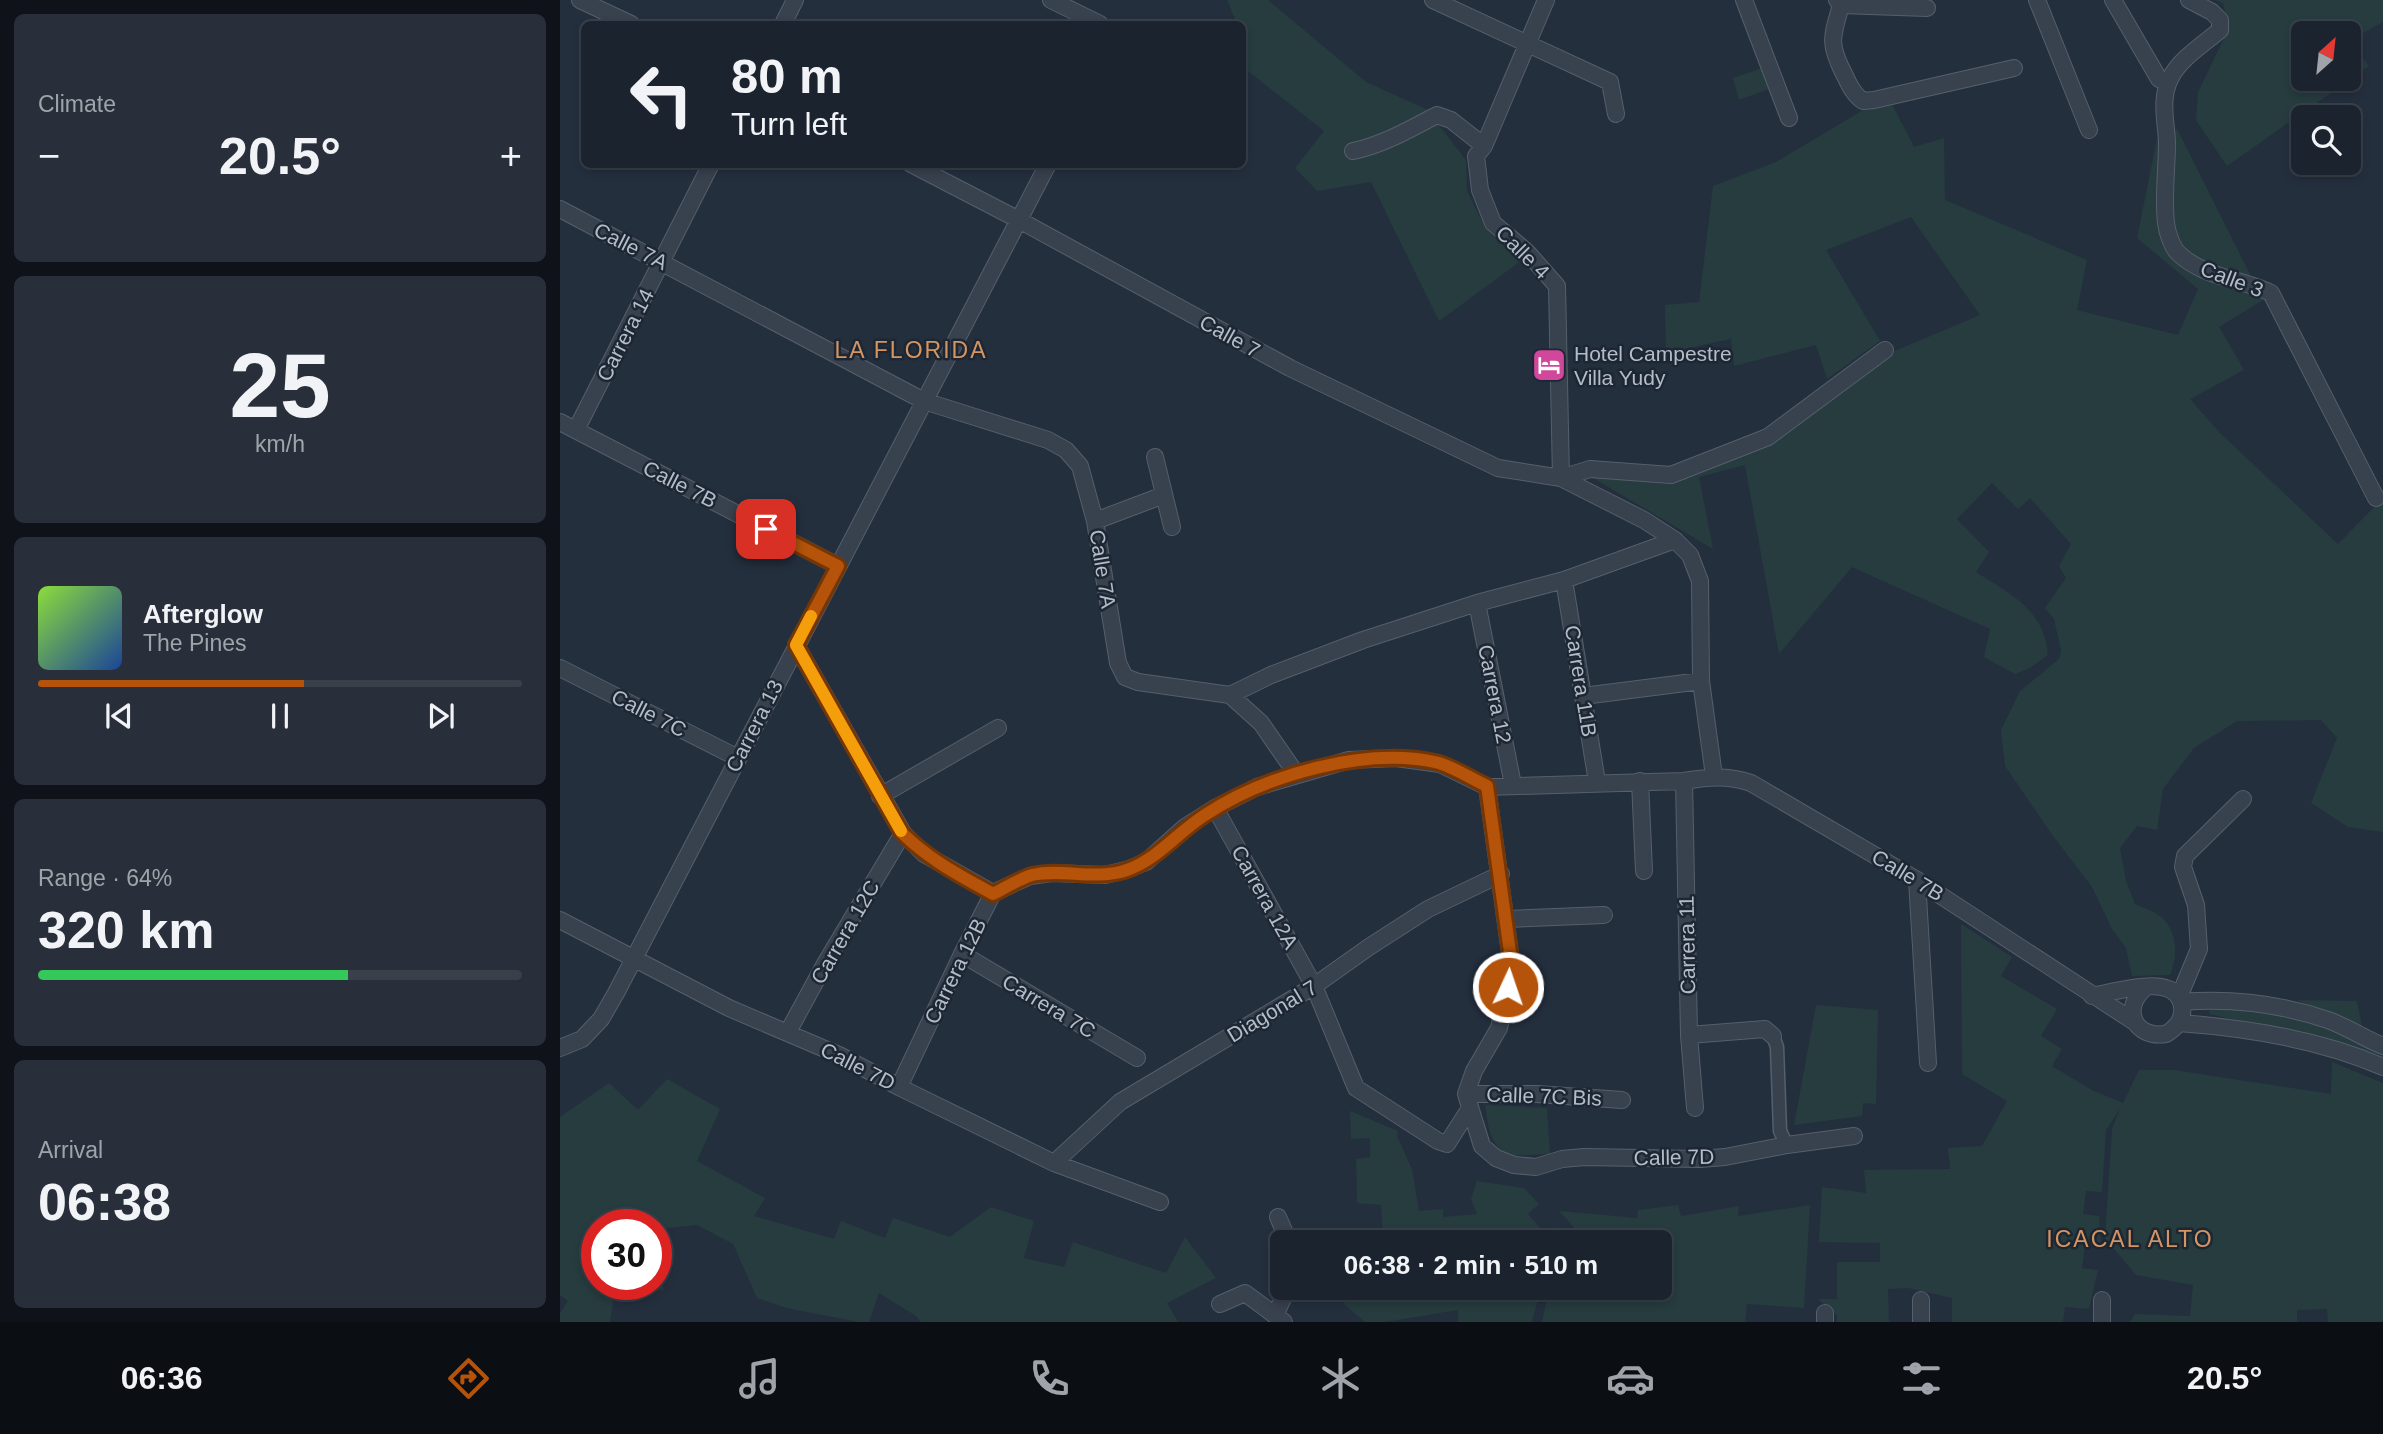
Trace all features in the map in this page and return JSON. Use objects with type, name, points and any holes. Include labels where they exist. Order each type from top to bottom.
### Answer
[{"type":"street","points":[[580,0],[625,21]]},
{"type":"street","points":[[784,21],[795,0]]},
{"type":"street","points":[[1051,0],[1094,21]]},
{"type":"street","points":[[1430,0],[1610,82],[1616,114]]},
{"type":"street","name":"Calle 4","points":[[1546,0],[1484,146],[1476,156],[1479,190],[1493,223],[1527,253],[1557,286],[1561,478]]},
{"type":"street","points":[[1744,0],[1788,118]]},
{"type":"street","points":[[2037,0],[2090,130]]},
{"type":"street","points":[[2113,0],[2159,79]]},
{"type":"street","name":"Calle 3","points":[[2189,0],[2212,12],[2220,20],[2220,30],[2179,65],[2170,78],[2164,96],[2167,143],[2166,226],[2176,251],[2200,270],[2251,284],[2271,293],[2376,498]]},
{"type":"street","points":[[1927,8],[1839,2],[1833,52],[1854,95],[1863,101],[1874,100],[2014,68]]},
{"type":"street","points":[[1353,152],[1390,139],[1437,115],[1451,120],[1484,146]]},
{"type":"street","name":"Carrera 14","points":[[576,430],[709,168]]},
{"type":"street","name":"Calle 7","points":[[919,168],[1290,369],[1435,439],[1498,468],[1561,478]]},
{"type":"street","name":"Carrera 13","points":[[560,1048],[582,1039],[601,1019],[1046,168]]},
{"type":"street","name":"Calle 7A","points":[[560,209],[924,401],[1048,440],[1066,450],[1080,466],[1095,520],[1118,663],[1125,677],[1138,682],[1230,695]]},
{"type":"street","points":[[1561,478],[1590,469],[1671,475],[1768,438],[1885,350]]},
{"type":"street","name":"Calle 7B","points":[[560,422],[838,566]]},
{"type":"street","points":[[1155,457],[1172,527]]},
{"type":"street","points":[[1561,478],[1644,520],[1675,540],[1690,555],[1700,581],[1701,681],[1714,776]]},
{"type":"street","points":[[1095,520],[1164,495]]},
{"type":"street","points":[[1297,775],[1261,723],[1230,695],[1271,675],[1363,640],[1477,603],[1564,580],[1675,540]]},
{"type":"street","name":"Carrera 11B","points":[[1564,580],[1597,782]]},
{"type":"street","name":"Carrera 12","points":[[1477,603],[1513,785]]},
{"type":"street","points":[[796,645],[902,833],[924,853],[993,894]]},
{"type":"street","name":"Calle 7C","points":[[560,668],[738,758]]},
{"type":"street","points":[[1583,695],[1701,681]]},
{"type":"street","points":[[880,796],[998,728]]},
{"type":"street","name":"Carrera 12B","points":[[899,1087],[993,894],[1030,876],[1052,873],[1105,875],[1126,870],[1146,862],[1185,827],[1257,787],[1349,760],[1396,758],[1440,764],[1487,786]]},
{"type":"street","name":"Calle 7B","points":[[1487,786],[1684,781],[1714,776],[1733,777],[1751,783],[1917,880],[2136,1023]]},
{"type":"street","points":[[1640,781],[1644,871]]},
{"type":"street","name":"Carrera 11","points":[[1684,781],[1689,1035],[1695,1108]]},
{"type":"street","points":[[1314,986],[1356,1088],[1438,1142],[1447,1144],[1468,1101],[1474,1071],[1499,1028],[1512,967],[1487,786]]},
{"type":"street","points":[[2145,988],[2133,1003],[2132,1013],[2136,1023],[2141,1029],[2157,1035],[2166,1034],[2179,1023],[2182,1012],[2180,1000],[2199,948],[2196,905],[2183,867],[2185,856],[2243,799]]},
{"type":"street","name":"Carrera 12A","points":[[1215,808],[1314,986]]},
{"type":"street","name":"Carrera 12C","points":[[788,1032],[902,833]]},
{"type":"street","name":"Diagonal 7","points":[[1054,1163],[1120,1102],[1314,986],[1428,909],[1501,874]]},
{"type":"street","points":[[1917,880],[1928,1063]]},
{"type":"street","points":[[1506,919],[1604,915]]},
{"type":"street","name":"Calle 7D","points":[[560,920],[729,1008],[839,1055],[1054,1163],[1160,1202]]},
{"type":"street","name":"Carrera 7C","points":[[962,954],[1137,1058]]},
{"type":"street","points":[[2092,996],[2164,985],[2180,1000],[2215,999],[2290,1008],[2331,1021],[2383,1046]]},
{"type":"street","points":[[2179,1023],[2285,1036],[2362,1058],[2383,1067]]},
{"type":"street","points":[[1689,1035],[1765,1029],[1773,1036],[1777,1047],[1780,1131],[1787,1144]]},
{"type":"street","name":"Calle 7C Bis","points":[[1468,1101],[1537,1094],[1622,1100]]},
{"type":"street","name":"Calle 7D","points":[[1468,1101],[1482,1146],[1514,1166],[1536,1167],[1562,1159],[1584,1157],[1725,1157],[1787,1144],[1854,1136]]},
{"type":"street","points":[[1278,1217],[1284,1230]]},
{"type":"street","points":[[1220,1304],[1245,1293],[1279,1318],[1284,1300]]},
{"type":"street","points":[[1921,1300],[1921,1322]]},
{"type":"street","points":[[2102,1300],[2102,1322]]},
{"type":"green space","points":[[1227,0],[1268,0],[1366,82],[1426,109],[1466,160],[1467,191],[1486,229],[1521,261],[1439,321],[1371,182],[1317,191],[1295,168],[1324,131],[1246,69],[1246,21],[1236,21]]},
{"type":"green space","points":[[2215,0],[2383,0],[2383,22],[2361,34],[2361,21],[2291,21],[2291,91],[2334,91],[2314,105],[2291,105],[2291,121],[2227,166],[2196,120],[2198,92],[2229,28],[2223,3]]},
{"type":"green space","points":[[2361,55],[2369,66],[2361,72]]},
{"type":"green space","points":[[1769,66],[1777,86],[1739,100],[1733,78]]},
{"type":"green space","points":[[1890,100],[1914,147],[1944,138],[1945,200],[2087,260],[2077,310],[2178,335],[2198,289],[2137,238],[2158,134],[2177,129],[2263,300],[2219,327],[2244,370],[2190,399],[2219,432],[2338,544],[2383,498],[2383,832],[2348,827],[2311,803],[2337,738],[2321,720],[2237,721],[2194,748],[2163,789],[2157,830],[2137,826],[2120,848],[2126,881],[2135,904],[2158,915],[2171,929],[2175,952],[2170,975],[2132,976],[2126,948],[2112,929],[2092,887],[2005,766],[2001,730],[2020,691],[2059,659],[2061,650],[2054,619],[2045,608],[2066,578],[2059,566],[2071,544],[2030,498],[2018,509],[1992,483],[1957,519],[1989,552],[1976,572],[2024,605],[2040,626],[2045,639],[2048,655],[2030,668],[2015,674],[1984,657],[1990,629],[1852,567],[1779,654],[1745,465],[1699,477],[1713,549],[1588,475],[1674,482],[1771,440],[1890,353],[1980,315],[1911,217],[1826,250],[1880,341],[1827,379],[1816,345],[1734,366],[1731,339],[1666,353],[1665,305],[1699,302],[1713,186],[1776,162],[1870,106]]},
{"type":"green space","points":[[1961,924],[2012,957],[2001,976],[2057,1009],[2041,1036],[2062,1049],[2052,1066],[2092,1090],[2123,1103],[2139,1070],[2174,1070],[2331,1094],[2332,1062],[2383,1083],[2383,1322],[2328,1322],[2327,1309],[2297,1310],[2297,1322],[2130,1322],[2135,1314],[2190,1316],[2193,1285],[2136,1275],[2105,1238],[2112,1129],[2120,1109],[2106,1130],[2102,1192],[2086,1191],[2083,1214],[2099,1216],[2101,1246],[2085,1245],[2082,1268],[2098,1270],[2089,1309],[2065,1307],[2063,1322],[1952,1322],[1952,1298],[1908,1288],[1888,1289],[1889,1322],[1837,1322],[1837,1315],[1818,1299],[1837,1299],[1837,1262],[1880,1262],[1880,1243],[1819,1242],[1822,1187],[1866,1193],[1864,1170],[1950,1169],[1948,1148],[1982,1146],[2007,1101],[1962,1074]]},
{"type":"green space","points":[[2297,1000],[2357,1001],[2363,1031]]},
{"type":"green space","points":[[2211,1003],[2291,1016],[2319,1024],[2383,1051],[2383,1061],[2288,1032],[2209,1014]]},
{"type":"green space","points":[[1816,1005],[1878,1010],[1876,1104],[1863,1103],[1862,1116],[1794,1125]]},
{"type":"green space","points":[[667,1079],[720,1109],[697,1161],[765,1198],[754,1216],[834,1239],[841,1221],[885,1238],[893,1218],[950,1237],[991,1207],[1034,1221],[1024,1258],[1064,1267],[1073,1242],[1166,1273],[1185,1237],[1216,1278],[1167,1303],[1178,1322],[921,1322],[879,1293],[869,1322],[858,1322],[787,1308],[757,1298],[733,1244],[697,1225],[672,1227],[672,1209],[581,1209],[581,1300],[613,1300],[610,1322],[560,1322],[560,1313],[568,1301],[560,1295],[560,1117],[609,1083],[638,1110]]},
{"type":"green space","points":[[1485,1105],[1547,1108],[1550,1154],[1507,1156],[1493,1139]]},
{"type":"green space","points":[[1350,1111],[1398,1131],[1397,1136],[1412,1169],[1419,1211],[1443,1209],[1443,1217],[1477,1214],[1471,1199],[1477,1181],[1524,1188],[1539,1204],[1528,1214],[1542,1230],[1383,1230],[1381,1205],[1357,1203],[1356,1159],[1370,1157],[1370,1138],[1351,1139]]},
{"type":"green space","points":[[1678,1205],[1681,1216],[1739,1206],[1738,1216],[1810,1205],[1804,1308],[1747,1304],[1745,1322],[1542,1322],[1547,1300],[1672,1300],[1672,1230],[1576,1230],[1559,1211],[1637,1218],[1638,1210]]},
{"type":"green space","points":[[1346,1300],[1538,1300],[1532,1322],[1458,1322],[1458,1310],[1385,1322],[1365,1322],[1344,1304]]},
{"type":"slow traffic","points":[[811,616],[796,645],[901,831]]},
{"type":"place","name":"Hotel Campestre Villa Yudy","points":[[1549,365]]},
{"type":"district","name":"LA FLORIDA","points":[[911,350]]},
{"type":"district","name":"ICACAL ALTO","points":[[2130,1239]]},
{"type":"route","points":[[766,529],[838,566],[796,645],[902,833],[924,853],[955,873],[993,894],[1030,876],[1052,873],[1105,875],[1146,862],[1185,827],[1257,787],[1349,760],[1396,758],[1440,764],[1487,786],[1512,967],[1508,987]]}]
